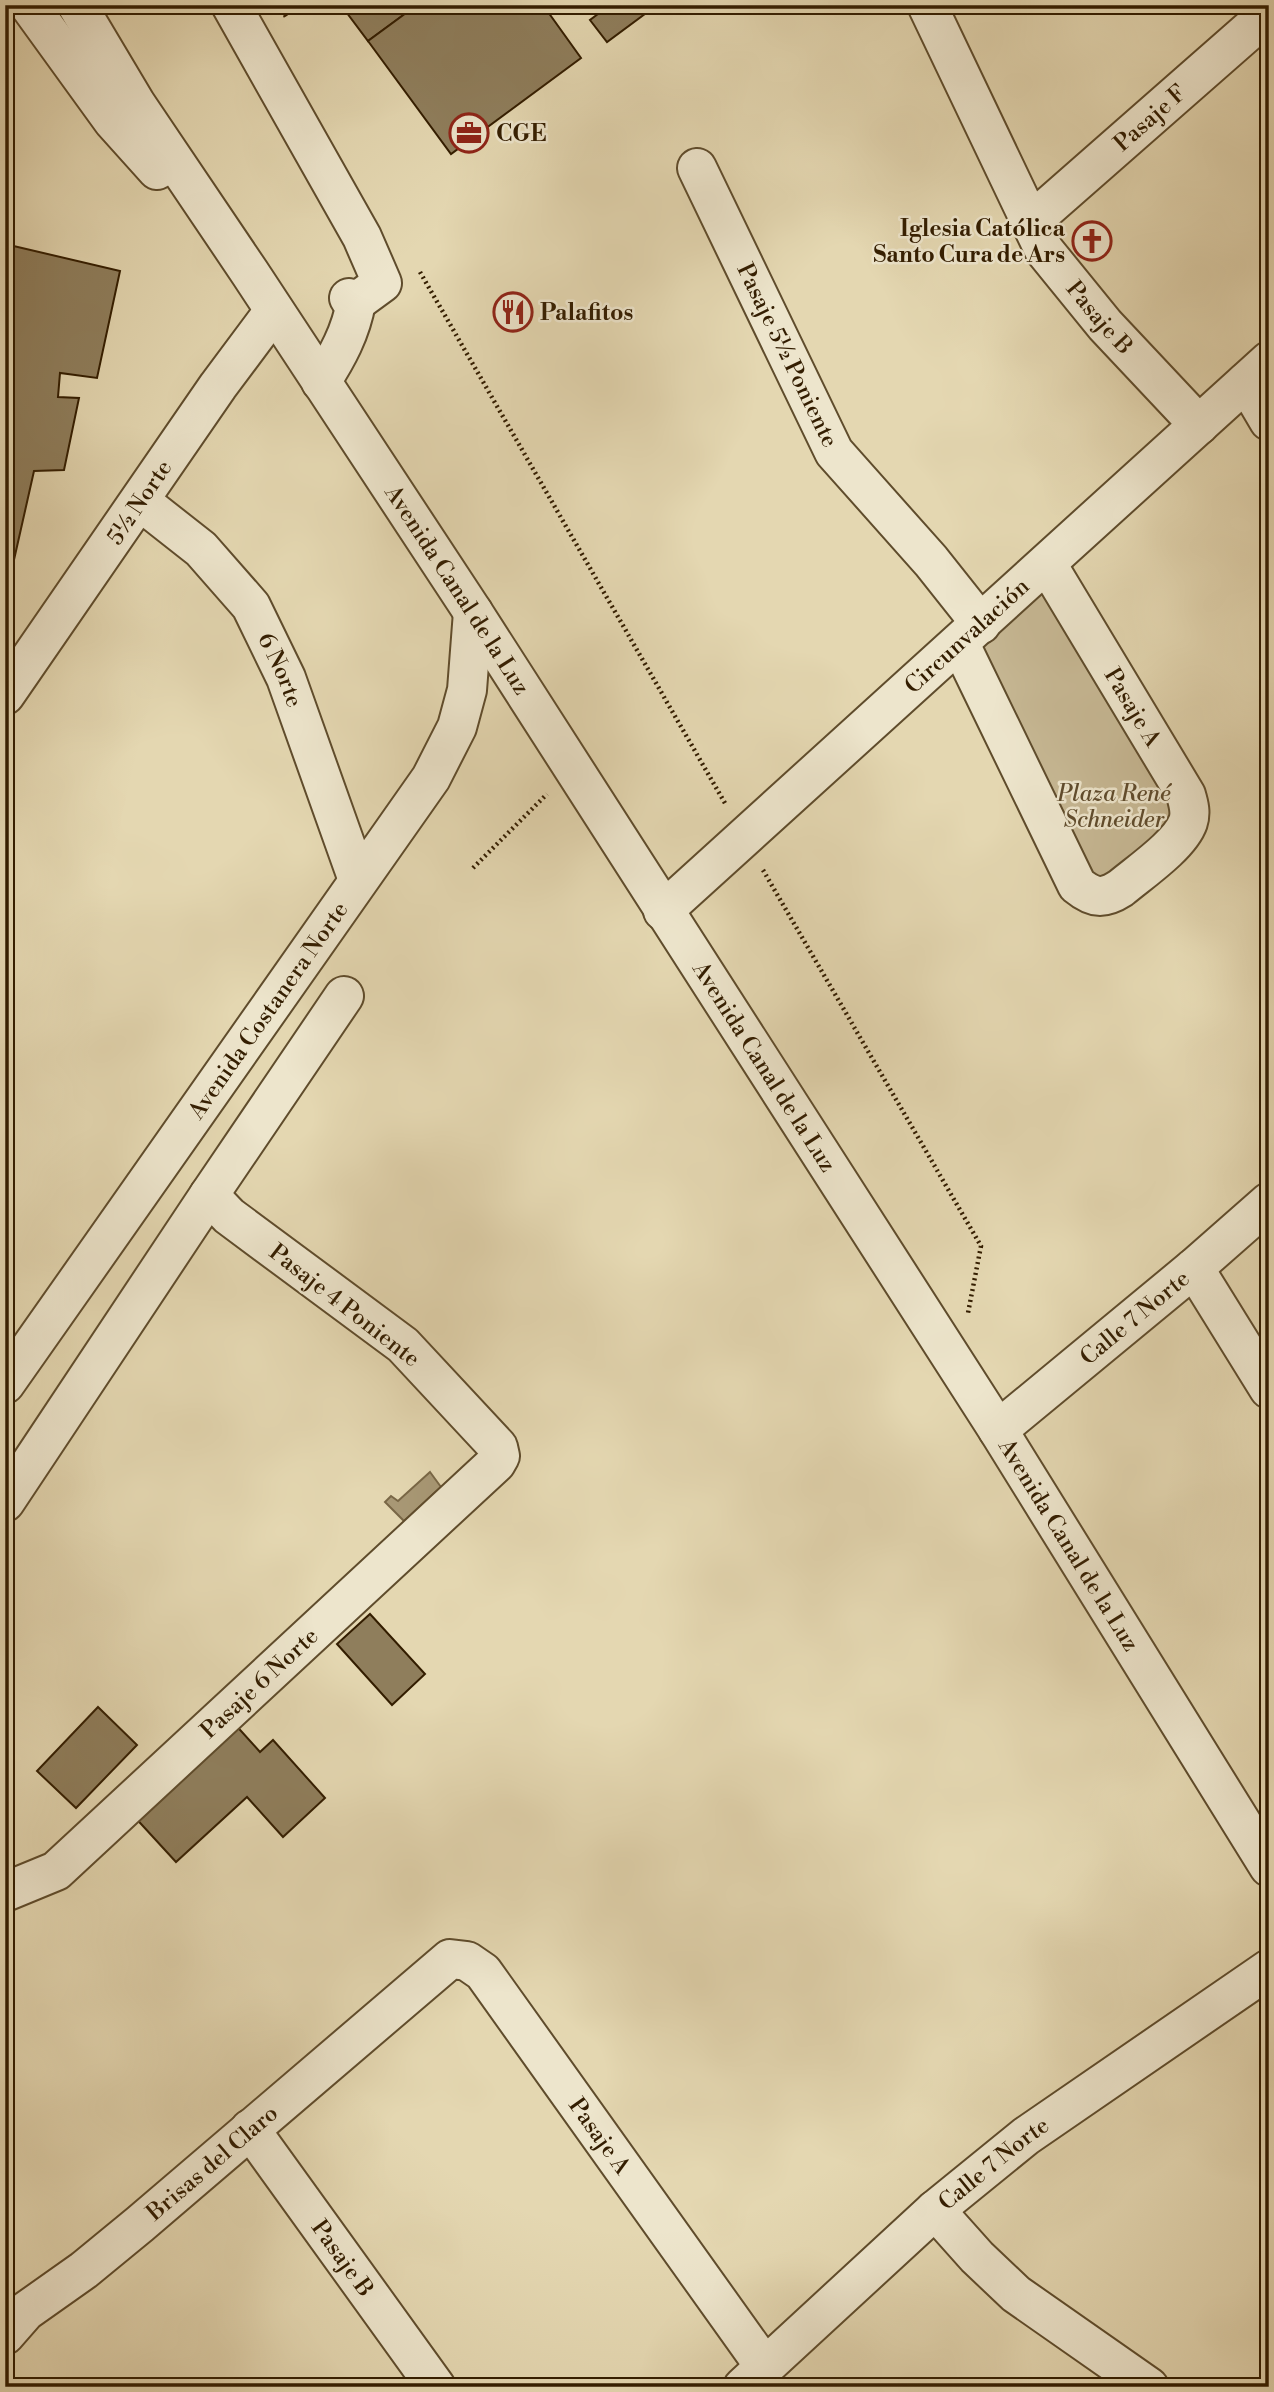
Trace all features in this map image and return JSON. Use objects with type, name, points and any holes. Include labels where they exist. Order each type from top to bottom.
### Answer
[{"type":"street","name":"Avenida Canal de la Luz","points":[[29,5],[113,121],[250,273]]},
{"type":"street","name":"Avenida Canal de la Luz","points":[[77,5],[136,104],[473,612],[998,1430],[1269,1867]]},
{"type":"street","points":[[231,5],[362,237],[382,283],[352,300],[347,335],[339,354],[321,382]]},
{"type":"street","name":"Pasaje B","points":[[927,5],[1044,250],[1105,325],[1199,425]]},
{"type":"street","name":"Pasaje F","points":[[1031,222],[1269,13]]},
{"type":"street","name":"Pasaje 5½ Poniente","points":[[697,168],[834,452],[931,561],[970,634],[1077,885],[1088,894],[1098,897]]},
{"type":"street","name":"5½ Norte","points":[[5,695],[218,386],[274,311]]},
{"type":"street","points":[[1258,371],[1269,421]]},
{"type":"street","name":"Circunvalación","points":[[663,911],[1258,371]]},
{"type":"street","name":"6 Norte","points":[[140,501],[201,549],[251,606],[286,678],[358,880]]},
{"type":"street","name":"Pasaje A","points":[[1047,564],[1186,795],[1189,807],[1189,820],[1183,833],[1172,844],[1121,888],[1110,895],[1098,897]]},
{"type":"street","name":"Avenida Costanera Norte","points":[[5,1384],[431,778],[457,727],[467,690],[473,612]]},
{"type":"street","points":[[5,1502],[344,996]]},
{"type":"street","name":"Pasaje 4 Poniente","points":[[209,1195],[229,1216],[402,1345],[484,1431],[498,1447],[500,1456]]},
{"type":"street","name":"Calle 7 Norte","points":[[998,1430],[1194,1268],[1269,1202]]},
{"type":"street","points":[[1194,1268],[1269,1389]]},
{"type":"street","name":"Pasaje 6 Norte","points":[[6,1892],[56,1871],[496,1463],[500,1456]]},
{"type":"street","name":"Pasaje A","points":[[415,1987],[450,1959],[467,1961],[482,1972],[754,2377]]},
{"type":"street","name":"Calle 7 Norte","points":[[754,2377],[934,2210],[1026,2136],[1269,1969]]},
{"type":"street","name":"Brisas del Claro","points":[[5,2335],[26,2311],[94,2262],[415,1987]]},
{"type":"street","name":"Pasaje B","points":[[250,2129],[436,2387]]},
{"type":"street","points":[[934,2210],[1016,2294],[1149,2387]]},
{"type":"path","points":[[280,5],[286,18]]},
{"type":"path","points":[[415,263],[981,1246],[957,1366]]},
{"type":"path","points":[[473,868],[572,769]]},
{"type":"green space","name":"Plaza René Schneider","points":[[1047,564],[1189,807],[1098,897],[960,644]]},
{"type":"shaded area","points":[[430,1472],[441,1487],[404,1521],[385,1502],[391,1496],[398,1501]]},
{"type":"building","points":[[341,5],[417,5],[368,41]]},
{"type":"building","points":[[417,5],[543,5],[581,58],[451,154],[368,41]]},
{"type":"building","points":[[610,5],[657,5],[607,42],[590,20]]},
{"type":"building","points":[[5,244],[120,271],[97,378],[60,373],[58,397],[79,398],[64,470],[34,471],[9,582],[5,581]]},
{"type":"building","points":[[370,1614],[425,1674],[392,1705],[337,1644]]},
{"type":"building","points":[[98,1707],[137,1745],[76,1808],[37,1771]]},
{"type":"building","points":[[232,1721],[260,1752],[273,1740],[325,1798],[283,1837],[247,1797],[176,1862],[131,1813]]},
{"type":"place","name":"CGE","points":[[469,133]]},
{"type":"place","name":"Iglesia Católica Santo Cura de Ars","points":[[1092,241]]},
{"type":"place","name":"Palafitos","points":[[513,312]]}]
